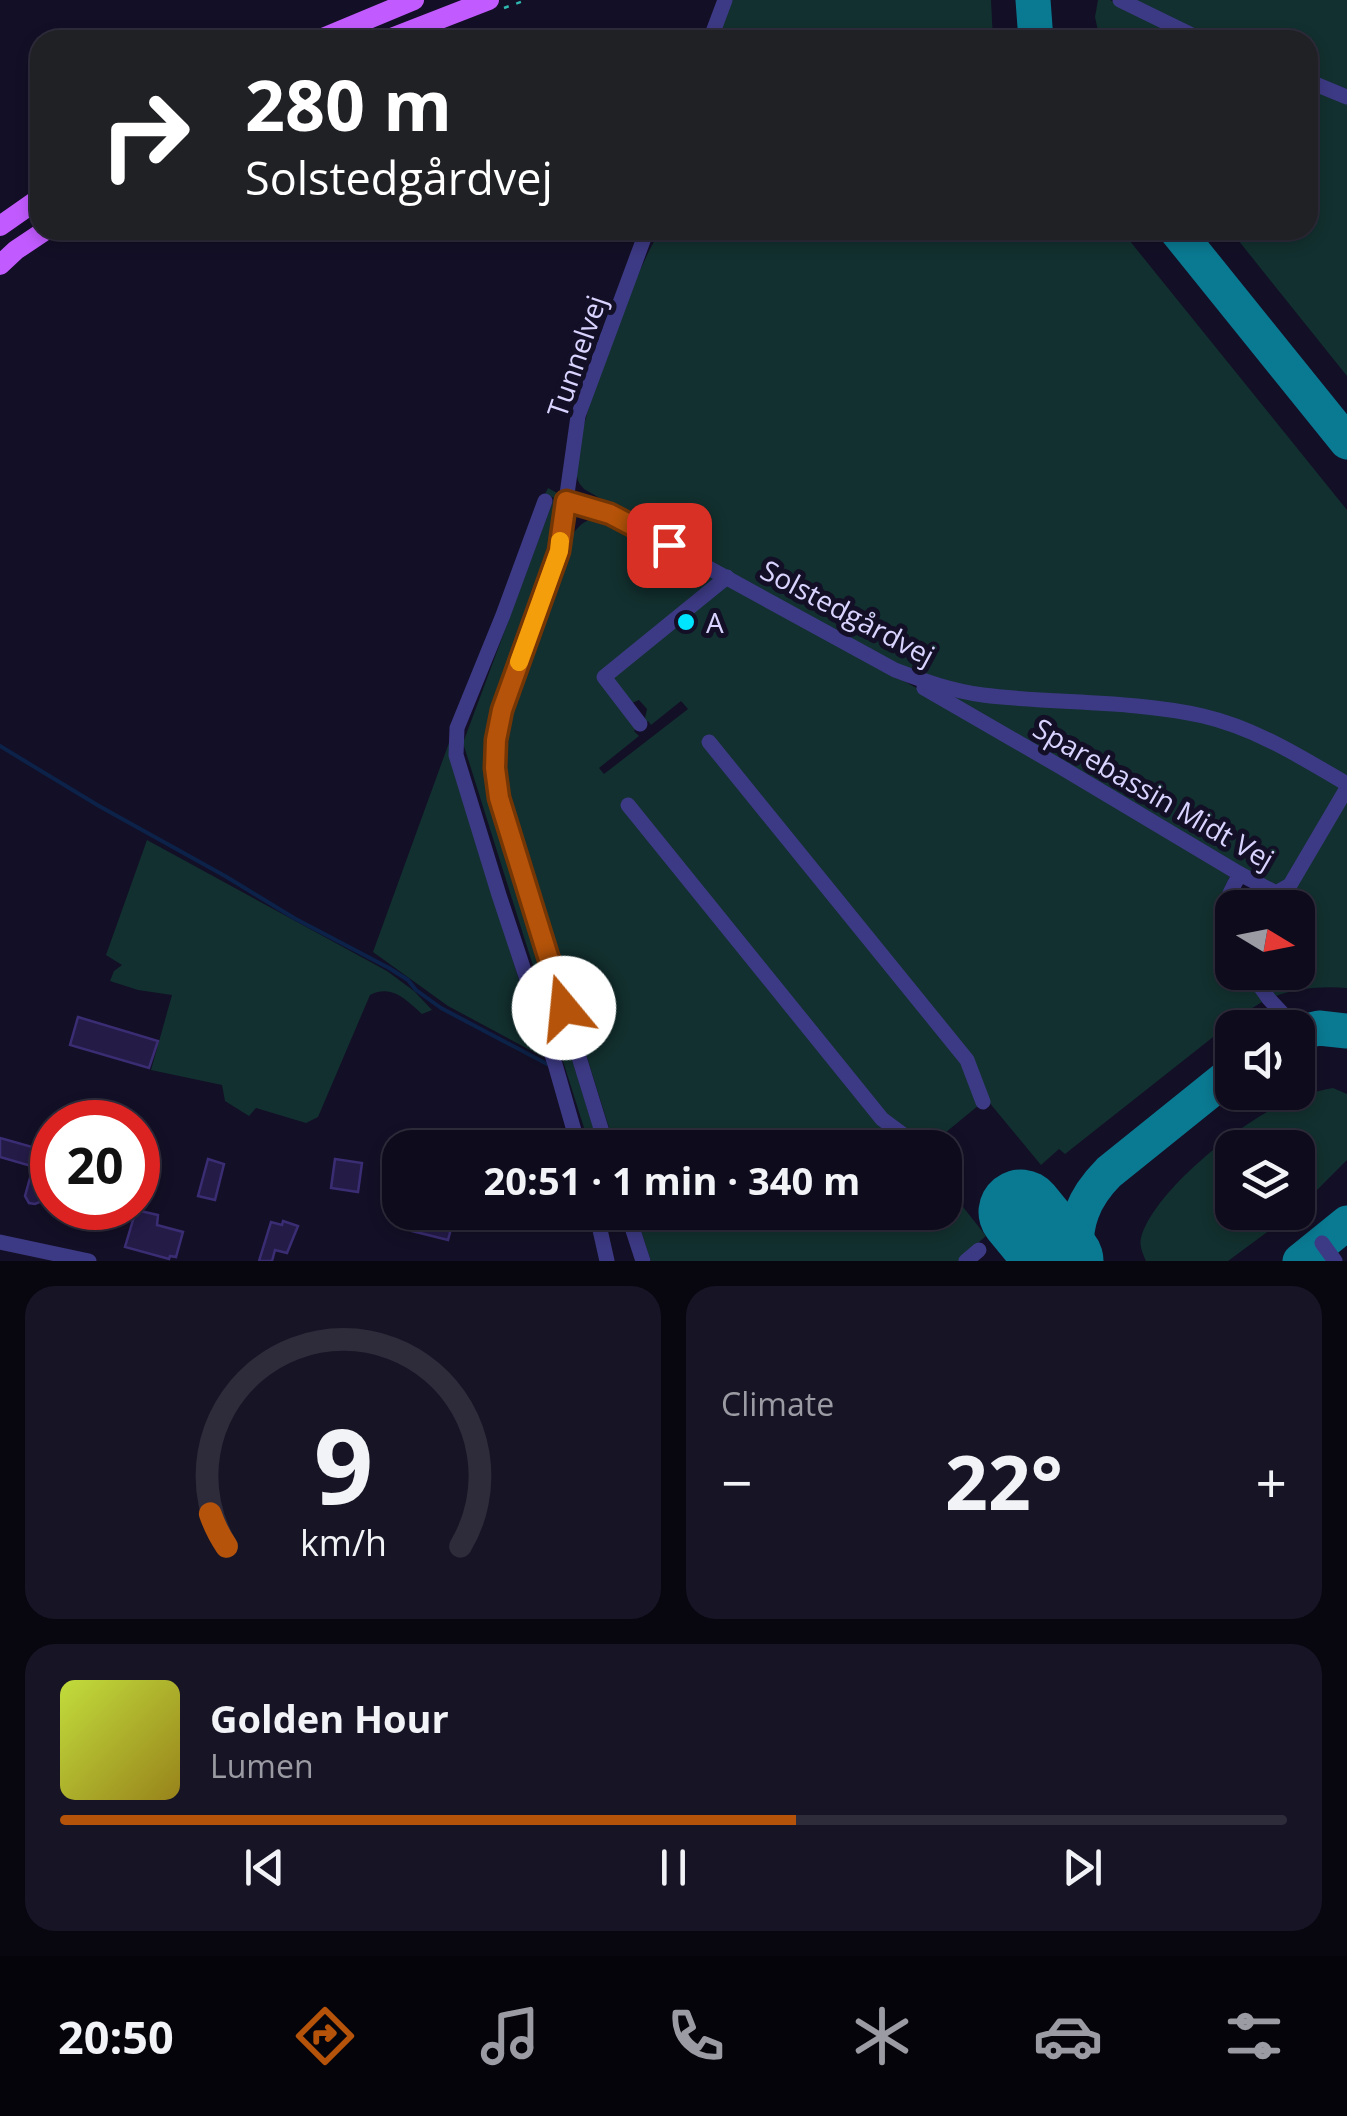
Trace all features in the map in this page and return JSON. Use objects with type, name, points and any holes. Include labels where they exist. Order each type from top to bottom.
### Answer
[{"type":"main road","points":[[342,30],[414,0]]},
{"type":"main road","points":[[412,30],[489,0]]},
{"type":"main road","points":[[0,226],[30,205]]},
{"type":"main road","points":[[0,266],[31,240]]},
{"type":"street","points":[[714,30],[725,0]]},
{"type":"street","points":[[1120,0],[1182,30]]},
{"type":"street","points":[[1318,85],[1347,97]]},
{"type":"street","name":"Tunnelvej","points":[[601,1130],[499,798],[496,740],[502,710],[559,551],[578,416],[645,240]]},
{"type":"street","points":[[545,500],[457,728],[456,755],[574,1130]]},
{"type":"street","name":"Solstedgårdvej","points":[[566,501],[610,514],[895,670],[938,686],[980,695],[1150,708],[1207,717],[1256,734],[1347,786]]},
{"type":"street","points":[[640,724],[604,677],[727,576]]},
{"type":"street","name":"Sparebassin Midt Vej","points":[[895,670],[1276,893],[1290,885],[1347,786]]},
{"type":"street","points":[[709,742],[968,1060],[983,1102]]},
{"type":"street","points":[[628,804],[882,1119],[897,1130]]},
{"type":"street","points":[[1232,890],[1240,874]]},
{"type":"street","points":[[1263,990],[1279,1010]]},
{"type":"street","points":[[600,1230],[607,1261]]},
{"type":"street","points":[[633,1230],[643,1261]]},
{"type":"street","points":[[3,1261],[0,1242],[89,1261]]},
{"type":"street","points":[[1322,1243],[1336,1261]]},
{"type":"green space","points":[[732,0],[991,0],[992,30],[721,30]]},
{"type":"green space","points":[[1098,0],[1110,0],[1173,30],[1098,30]]},
{"type":"green space","points":[[1130,0],[1347,0],[1347,89],[1318,79],[1318,30],[1192,30]]},
{"type":"green space","points":[[1318,88],[1347,100],[1347,376],[1238,240],[1318,240]]},
{"type":"green space","points":[[655,240],[1129,240],[1347,510],[1347,776],[1249,725],[976,689],[906,668],[584,489],[577,478],[584,426],[622,313]]},
{"type":"green space","points":[[548,488],[559,494],[550,556],[494,711],[495,809],[594,1130],[585,1130],[463,743],[554,498],[545,494]]},
{"type":"green space","points":[[603,518],[717,576],[600,677],[638,726],[634,731],[639,736],[599,768],[604,774],[688,709],[681,701],[651,725],[648,721],[644,723],[647,709],[639,700],[630,704],[613,678],[722,586],[729,585],[922,691],[1231,873],[1224,890],[1215,890],[1215,990],[1258,990],[1262,1002],[1249,1010],[1215,1010],[1215,1036],[1065,1154],[1059,1149],[1041,1165],[988,1101],[961,1060],[979,1105],[949,1130],[904,1130],[885,1116],[898,1130],[610,1130],[519,839],[504,762],[507,714],[567,545],[584,522]]},
{"type":"green space","points":[[936,691],[1176,717],[1237,731],[1344,787],[1289,879],[1275,889]]},
{"type":"green space","points":[[450,740],[454,772],[543,1057],[448,1006],[373,952]]},
{"type":"green space","points":[[1347,796],[1347,988],[1315,988],[1315,890],[1287,890]]},
{"type":"green space","points":[[147,840],[387,971],[432,1010],[422,1014],[392,992],[370,995],[318,1117],[306,1123],[256,1108],[249,1116],[225,1101],[222,1085],[151,1070],[172,995],[110,981],[122,965],[106,955]]},
{"type":"green space","points":[[1267,990],[1300,990],[1291,992],[1273,997]]},
{"type":"green space","points":[[1333,1088],[1347,1094],[1347,1160],[1315,1192],[1315,1130],[1240,1130],[1271,1110],[1315,1110],[1315,1093]]},
{"type":"green space","points":[[1215,1150],[1215,1230],[1270,1230],[1228,1261],[1146,1261],[1141,1241],[1148,1221],[1194,1167]]},
{"type":"green space","points":[[962,1206],[986,1236],[961,1261],[651,1261],[641,1230],[962,1230]]},
{"type":"building","points":[[78,1017],[158,1041],[149,1068],[70,1045]]},
{"type":"building","points":[[0,1138],[30,1146],[30,1166],[0,1157]]},
{"type":"building","points":[[208,1159],[224,1164],[215,1200],[198,1196]]},
{"type":"building","points":[[335,1159],[362,1163],[358,1192],[331,1188]]},
{"type":"building","points":[[30,1178],[30,1203],[25,1196]]},
{"type":"building","points":[[283,1221],[298,1226],[287,1253],[275,1250],[272,1261],[259,1261],[271,1222],[282,1225]]},
{"type":"building","points":[[160,1226],[183,1232],[176,1257],[169,1259],[125,1247],[130,1230],[160,1230]]},
{"type":"building","points":[[412,1230],[451,1230],[448,1240]]},
{"type":"waterway","points":[[0,746],[294,918],[389,968],[441,1008],[549,1065]]},
{"type":"taxiway","points":[[1033,0],[1035,30]]},
{"type":"taxiway","points":[[1184,240],[1347,442]]},
{"type":"taxiway","points":[[1315,1029],[1347,1031]]},
{"type":"taxiway","points":[[1077,1261],[1079,1223],[1086,1202],[1100,1182],[1215,1087]]},
{"type":"taxiway","points":[[1300,1261],[1347,1223]]},
{"type":"runway","points":[[1021,1212],[1061,1261]]},
{"type":"slow traffic","points":[[519,662],[560,541]]},
{"type":"place","name":"A","points":[[686,622]]},
{"type":"route","points":[[564,1008],[499,798],[495,768],[502,710],[559,551],[566,501],[610,514],[669,545]]}]
